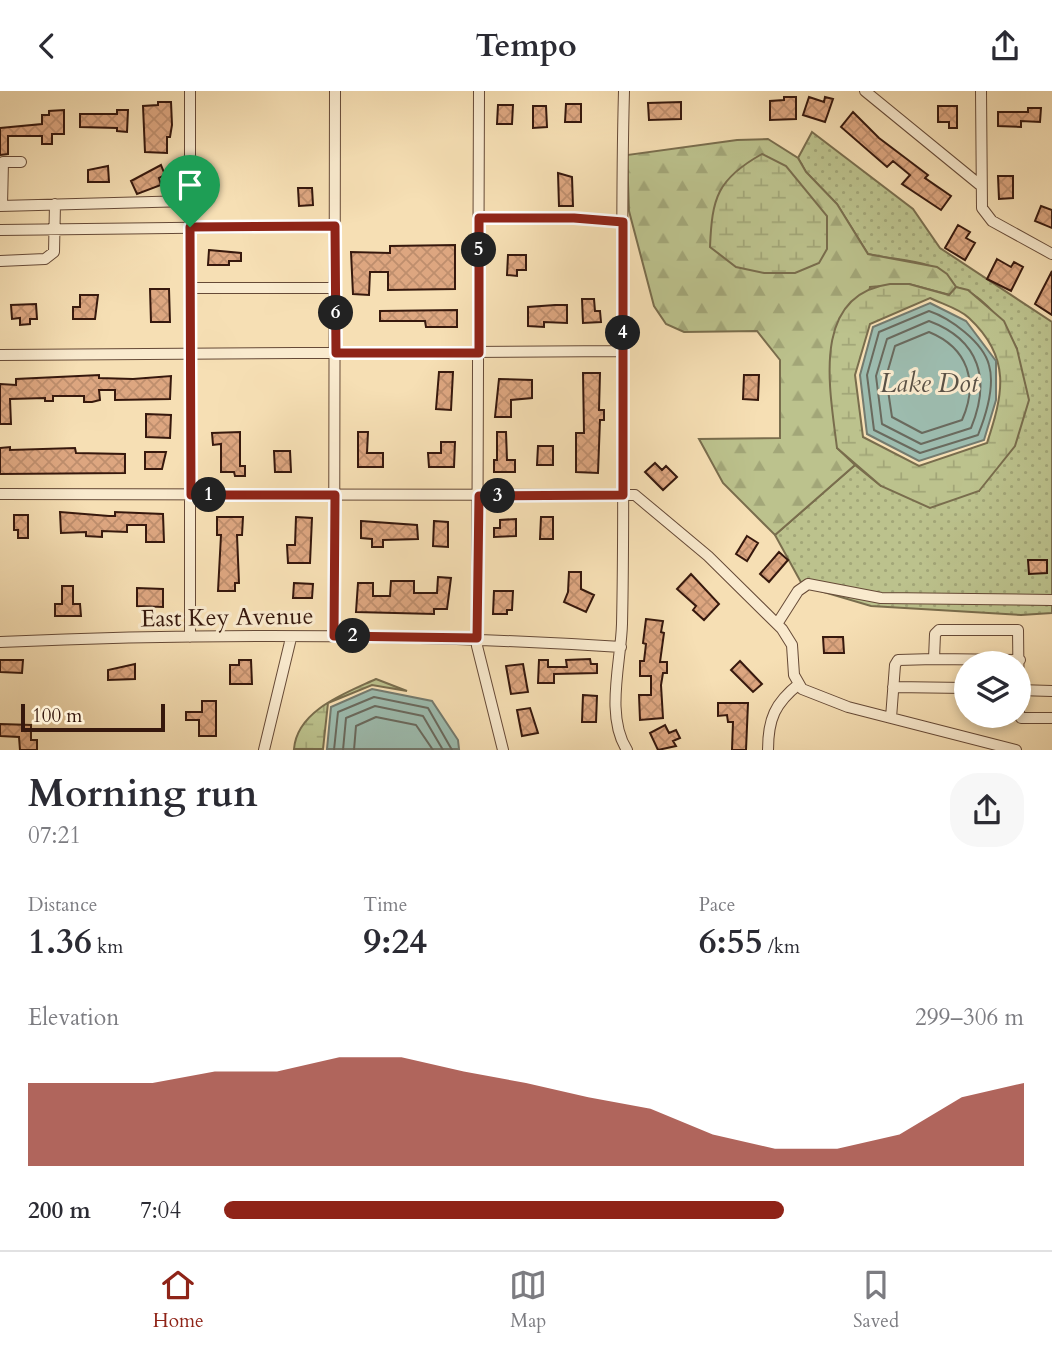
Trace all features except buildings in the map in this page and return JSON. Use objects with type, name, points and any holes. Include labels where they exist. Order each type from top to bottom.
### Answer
[{"type":"street","points":[[190,91],[190,637]]},
{"type":"street","points":[[334,636],[335,91]]},
{"type":"street","points":[[479,91],[477,638],[486,692],[503,750]]},
{"type":"street","points":[[624,91],[623,495],[617,722],[627,750]]},
{"type":"street","points":[[865,91],[980,185]]},
{"type":"street","points":[[981,91],[980,200],[986,216],[1052,254]]},
{"type":"street","points":[[21,162],[3,162],[1,205],[190,201]]},
{"type":"street","points":[[0,261],[45,259],[54,252],[58,227],[55,204]]},
{"type":"street","points":[[479,218],[574,218],[623,222]]},
{"type":"street","points":[[0,230],[58,227],[335,226]]},
{"type":"street","points":[[190,288],[335,288]]},
{"type":"street","points":[[0,355],[622,351]]},
{"type":"street","points":[[0,494],[635,495],[665,519],[777,624],[792,645],[794,675],[809,693],[891,718],[1016,750]]},
{"type":"street","points":[[777,624],[798,591],[808,584],[881,598],[1052,600]]},
{"type":"street","points":[[934,659],[935,634],[939,630],[1018,630],[1019,651]]},
{"type":"street","name":"East Key Avenue","points":[[0,642],[334,636],[477,638],[621,647]]},
{"type":"street","points":[[264,750],[291,638]]},
{"type":"street","points":[[891,718],[898,660],[954,659]]},
{"type":"street","points":[[768,750],[772,715],[785,696],[799,684]]},
{"type":"street","points":[[894,687],[954,688]]},
{"type":"street","points":[[1031,690],[1052,691]]},
{"type":"street","points":[[1031,718],[1052,719]]},
{"type":"green space","points":[[812,132],[913,209],[940,248],[1052,322],[1052,613],[1021,615],[871,606],[803,586],[775,535],[855,465],[881,486],[979,491],[1017,349],[1000,320],[985,303],[956,287],[939,270],[917,262],[868,254],[837,204],[806,172],[798,158]]},
{"type":"green space","points":[[768,139],[798,158],[806,172],[837,204],[868,254],[937,267],[947,274],[956,287],[950,295],[909,284],[870,287],[837,448],[855,465],[775,535],[723,483],[699,439],[780,438],[780,360],[757,331],[684,332],[666,324],[654,306],[629,211],[627,155],[737,140]]},
{"type":"green space","points":[[762,154],[786,166],[827,216],[827,249],[819,263],[795,273],[764,273],[736,267],[710,247],[715,203],[720,191],[735,172]]},
{"type":"green space","points":[[890,284],[909,284],[949,295],[956,287],[968,290],[1004,321],[1017,349],[1029,400],[1015,446],[979,491],[930,508],[881,486],[837,448],[831,399],[831,348],[836,325],[847,306],[864,292]],"holes":[[[930,298],[956,309],[983,333],[998,362],[1000,392],[987,443],[919,466],[863,437],[855,375],[870,324]]]},
{"type":"green space","points":[[376,679],[407,691],[372,685],[329,703]]},
{"type":"green space","points":[[328,703],[323,749],[294,749],[297,735],[313,713]]},
{"type":"water","name":"Lake Dot","points":[[930,303],[966,321],[996,361],[996,400],[984,440],[919,461],[867,434],[860,375],[873,327]]},
{"type":"water","points":[[372,689],[432,701],[458,740],[459,749],[327,749],[331,707]]},
{"type":"route","points":[[479,218],[574,218],[623,222],[623,495],[479,496],[477,638],[334,636],[335,495],[191,495],[190,227],[335,226],[336,353],[479,353],[479,218]]}]
